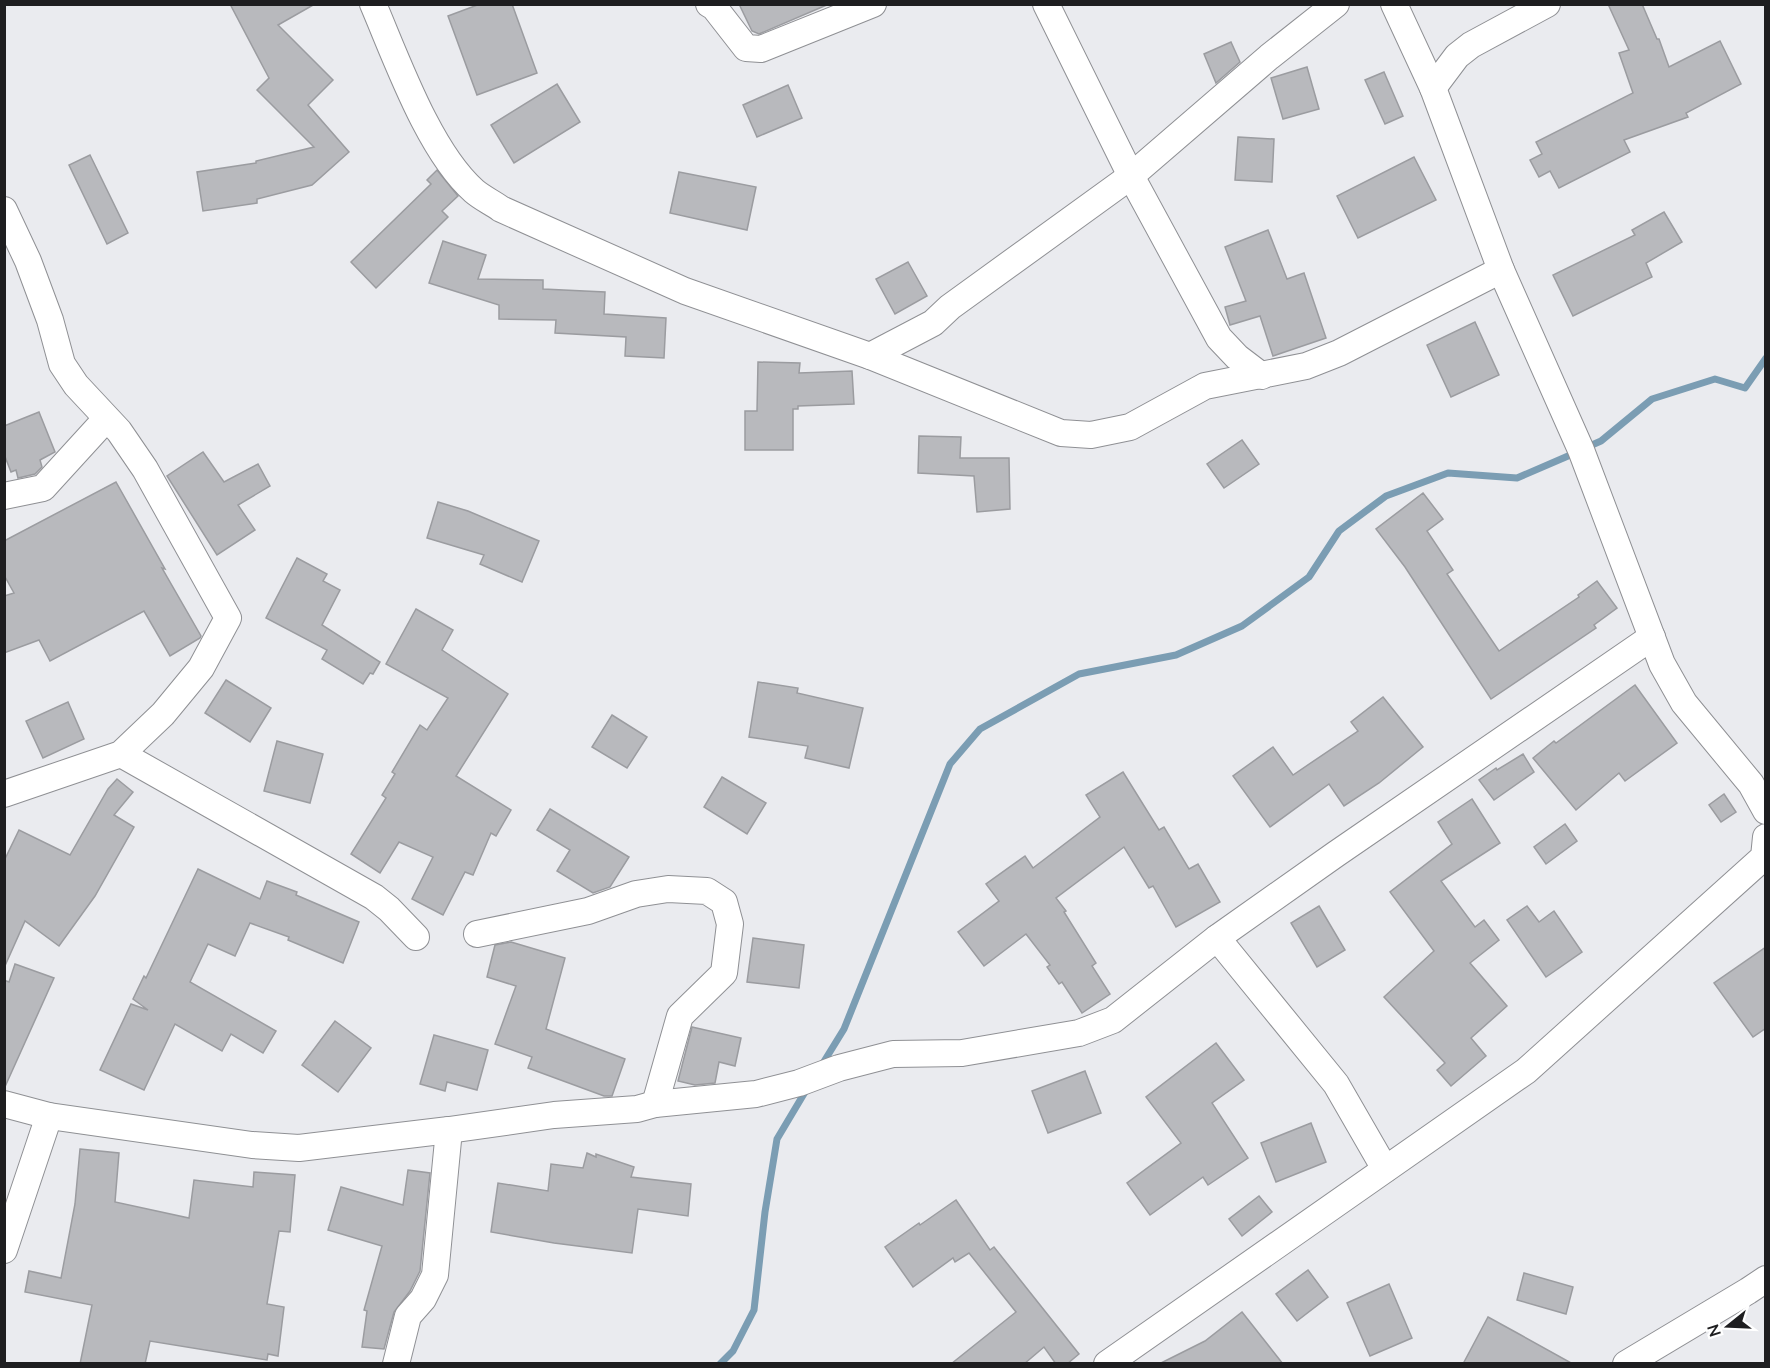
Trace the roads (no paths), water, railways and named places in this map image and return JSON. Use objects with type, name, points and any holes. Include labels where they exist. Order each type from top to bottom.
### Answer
[{"type":"street","points":[[373,4],[429,130],[454,168],[474,191],[501,209],[685,291],[870,356],[1061,433],[1091,435],[1130,427],[1205,386],[1306,366],[1339,353],[1501,270]]},
{"type":"street","points":[[710,4],[714,6],[746,48],[762,49],[873,4]]},
{"type":"street","points":[[1046,4],[1131,176],[1219,338],[1237,357],[1262,376]]},
{"type":"street","points":[[870,356],[933,322],[950,307],[1131,176],[1269,57],[1336,4]]},
{"type":"street","points":[[1394,4],[1433,88],[1501,270],[1581,450],[1662,664],[1684,703],[1751,784],[1766,811]]},
{"type":"street","points":[[1433,88],[1456,56],[1471,45],[1547,4]]},
{"type":"street","points":[[4,210],[28,261],[50,320],[62,364],[76,385],[119,431],[145,469],[228,618],[201,668],[163,714],[121,754],[4,794]]},
{"type":"street","points":[[4,496],[43,488],[106,419]]},
{"type":"street","points":[[4,1104],[49,1116],[242,1144],[299,1148],[554,1115],[637,1109],[655,1104],[756,1094],[893,1054],[962,1053],[1079,1032],[1113,1020],[1217,938],[1652,637]]},
{"type":"street","points":[[121,754],[374,897],[416,937]]},
{"type":"street","points":[[1107,1364],[1138,1354],[1385,1169],[1526,1071],[1765,850]]},
{"type":"street","points":[[477,934],[588,911],[636,894],[668,889],[707,891],[724,902],[730,924],[724,973],[680,1016],[655,1104]]},
{"type":"street","points":[[1217,938],[1336,1084],[1385,1169]]},
{"type":"street","points":[[4,1250],[49,1116]]},
{"type":"street","points":[[396,1364],[408,1316],[423,1299],[435,1275],[450,1130]]},
{"type":"street","points":[[1626,1364],[1760,1289]]},
{"type":"waterway","points":[[1585,448],[1601,441],[1652,399],[1715,379],[1745,388],[1766,358]]},
{"type":"waterway","points":[[820,1068],[844,1029],[950,764],[980,729],[1079,674],[1176,655],[1242,626],[1309,577],[1339,531],[1386,496],[1448,473],[1517,478],[1575,453]]},
{"type":"waterway","points":[[720,1364],[733,1351],[754,1310],[765,1212],[777,1139],[808,1087]]}]
